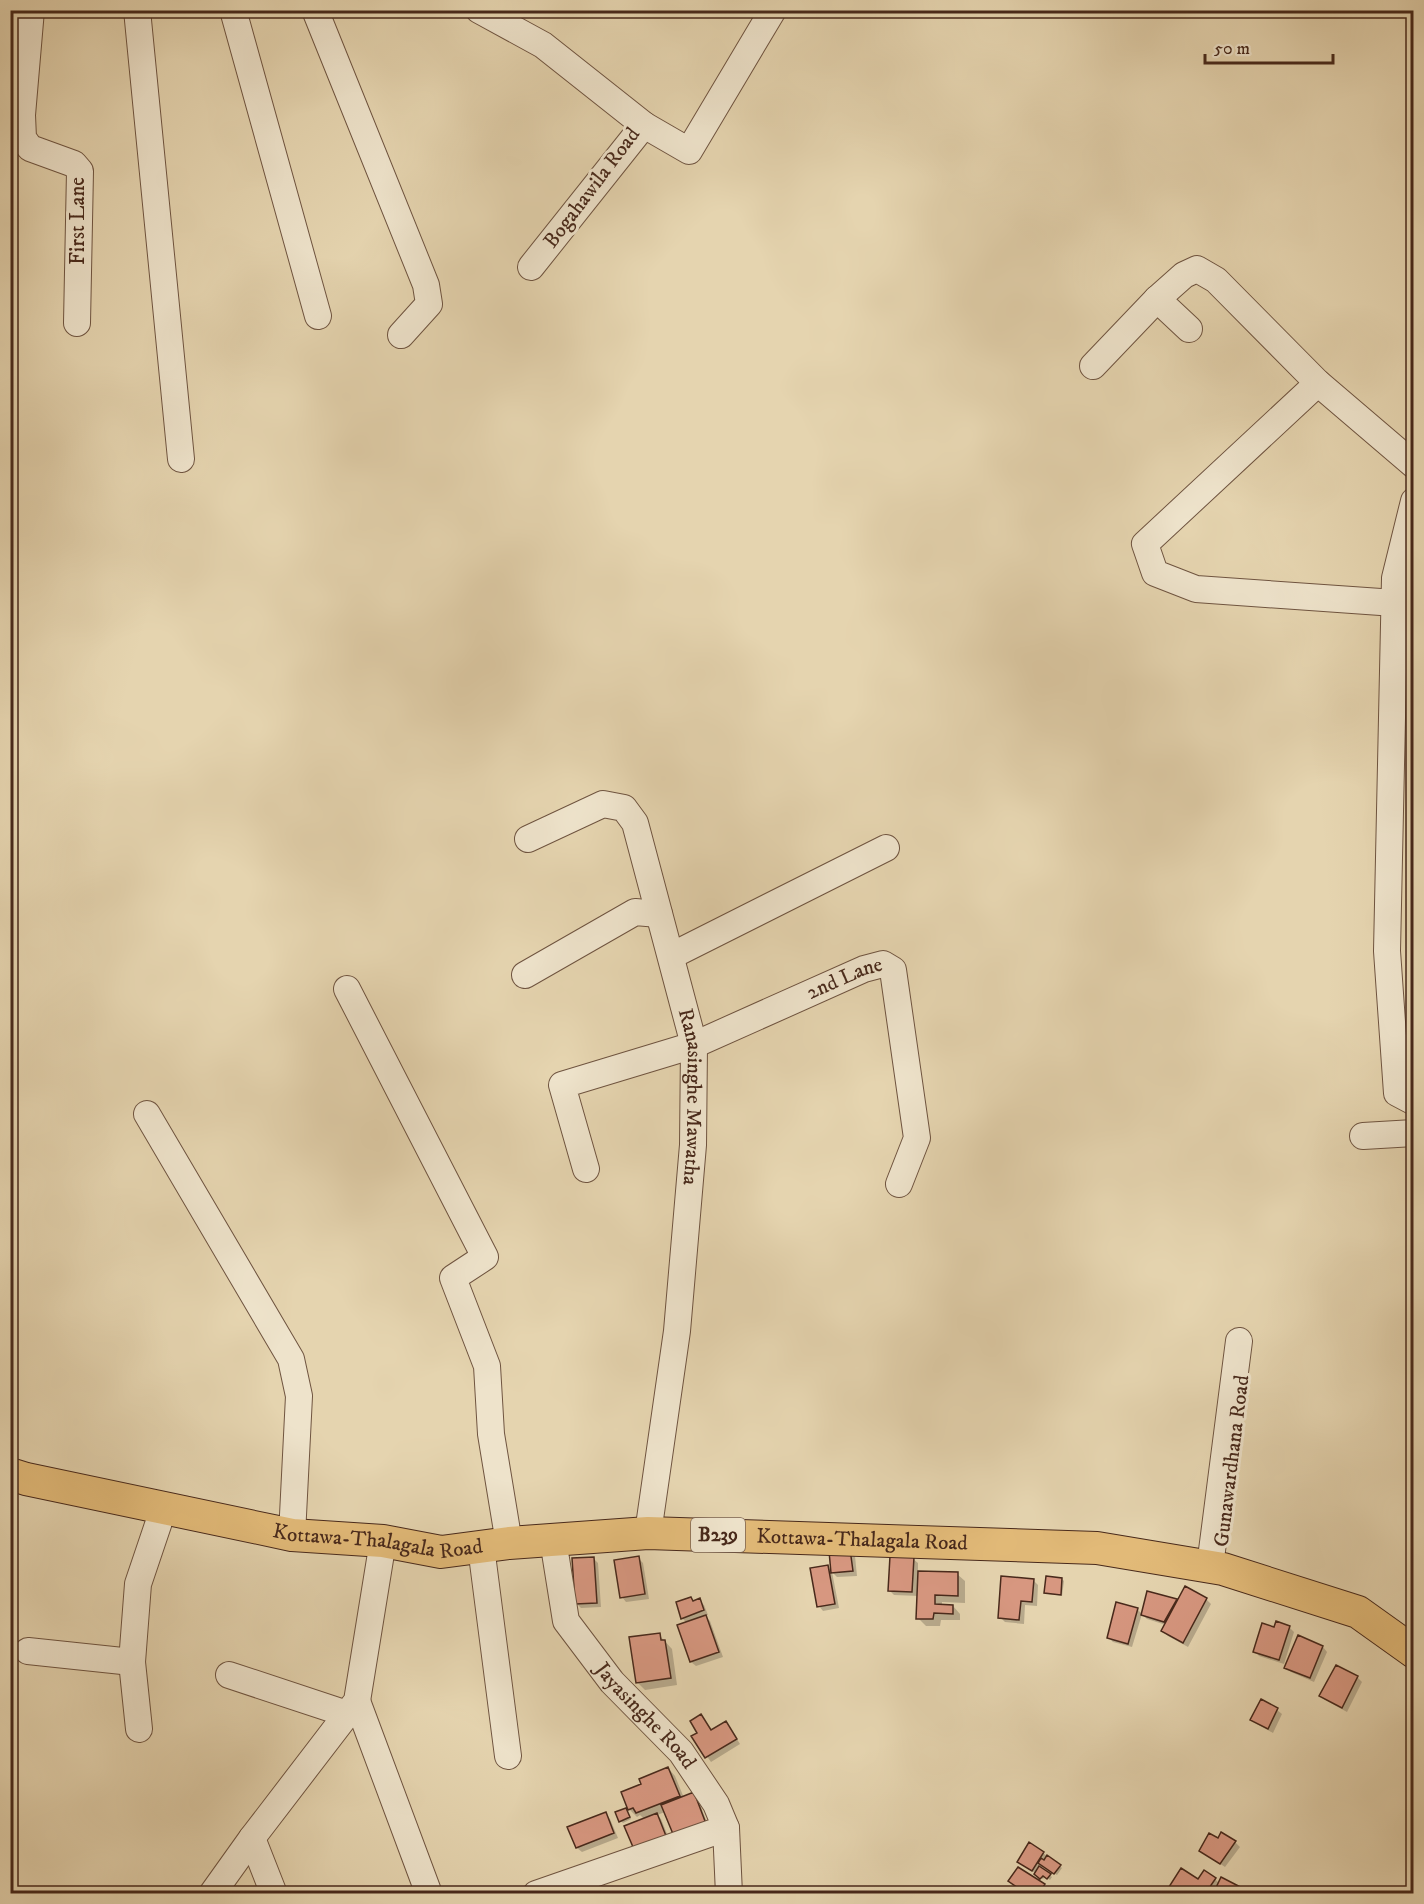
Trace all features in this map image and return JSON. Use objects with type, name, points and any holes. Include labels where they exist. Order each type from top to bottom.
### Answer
[{"type":"main road","name":"Kottawa-Thalagala Road","points":[[10,1474],[292,1535],[383,1541],[441,1551],[648,1533],[1097,1548],[1215,1567],[1358,1612],[1413,1652]]},
{"type":"street","name":"First Lane","points":[[31,10],[22,115],[23,138],[30,148],[74,164],[80,171],[77,323]]},
{"type":"street","points":[[137,10],[180,459]]},
{"type":"street","points":[[233,10],[318,316]]},
{"type":"street","points":[[315,10],[426,285],[429,304],[402,335]]},
{"type":"street","points":[[644,125],[688,151],[773,10]]},
{"type":"street","name":"Bogahawila Road","points":[[490,13],[543,45],[644,125],[531,267]]},
{"type":"street","points":[[1093,366],[1184,274],[1197,270],[1216,279],[1318,383],[1413,465]]},
{"type":"street","points":[[1157,299],[1189,329]]},
{"type":"street","points":[[1318,383],[1145,544],[1155,573],[1196,589],[1395,603]]},
{"type":"street","points":[[1413,501],[1395,578],[1387,951],[1397,1093],[1413,1102]]},
{"type":"street","name":"Ranasinghe Mawatha","points":[[528,839],[603,804],[624,808],[635,823],[694,1045],[693,1145],[677,1330],[648,1533]]},
{"type":"street","points":[[671,956],[886,848]]},
{"type":"street","points":[[525,975],[635,912],[659,914]]},
{"type":"street","name":"2nd Lane","points":[[694,1045],[864,969],[883,964],[893,970],[917,1138],[899,1184]]},
{"type":"street","points":[[346,989],[485,1257],[453,1278],[487,1366],[508,1756]]},
{"type":"street","points":[[586,1169],[562,1085],[694,1045]]},
{"type":"street","points":[[147,1114],[291,1359],[299,1395],[292,1535]]},
{"type":"street","points":[[1363,1136],[1413,1133]]},
{"type":"street","points":[[1215,1567],[1243,1348]]},
{"type":"street","points":[[139,1729],[132,1662],[138,1584],[165,1507]]},
{"type":"street","name":"Jayasinghe Road","points":[[553,1540],[566,1621],[612,1682],[681,1752],[716,1804],[726,1828],[729,1893]]},
{"type":"street","points":[[212,1893],[352,1708],[383,1541]]},
{"type":"street","points":[[28,1651],[132,1662]]},
{"type":"street","points":[[230,1675],[352,1708]]},
{"type":"street","points":[[352,1708],[429,1893]]},
{"type":"street","points":[[536,1893],[726,1828]]},
{"type":"street","points":[[252,1838],[274,1893]]},
{"type":"building","points":[[850,1549],[853,1571],[831,1573],[829,1551]]},
{"type":"building","points":[[639,1556],[645,1594],[620,1598],[614,1560]]},
{"type":"building","points":[[890,1556],[914,1557],[912,1592],[888,1591]]},
{"type":"building","points":[[594,1557],[597,1603],[575,1604],[572,1558]]},
{"type":"building","points":[[828,1565],[835,1604],[817,1607],[810,1568]]},
{"type":"building","points":[[918,1571],[958,1572],[958,1596],[935,1595],[935,1604],[953,1605],[953,1614],[934,1613],[933,1619],[916,1619]]},
{"type":"building","points":[[1001,1576],[1034,1579],[1032,1602],[1021,1601],[1019,1620],[998,1618]]},
{"type":"building","points":[[1046,1576],[1062,1578],[1061,1595],[1044,1593]]},
{"type":"building","points":[[1185,1586],[1207,1598],[1183,1643],[1161,1631]]},
{"type":"building","points":[[1147,1591],[1177,1599],[1164,1622],[1141,1615]]},
{"type":"building","points":[[691,1597],[693,1601],[700,1598],[704,1610],[681,1619],[676,1602]]},
{"type":"building","points":[[1116,1602],[1138,1608],[1128,1644],[1107,1638]]},
{"type":"building","points":[[706,1615],[719,1652],[690,1662],[677,1625]]},
{"type":"building","points":[[1276,1621],[1290,1626],[1279,1660],[1253,1652],[1262,1623],[1274,1627]]},
{"type":"building","points":[[660,1633],[661,1640],[665,1640],[671,1678],[636,1683],[629,1637]]},
{"type":"building","points":[[1298,1635],[1323,1646],[1310,1678],[1284,1668]]},
{"type":"building","points":[[1336,1665],[1358,1676],[1342,1708],[1319,1696]]},
{"type":"building","points":[[1261,1699],[1278,1708],[1268,1729],[1250,1720]]},
{"type":"building","points":[[701,1714],[711,1730],[726,1721],[737,1739],[705,1758],[691,1736],[697,1733],[690,1721]]},
{"type":"building","points":[[668,1767],[680,1796],[636,1813],[633,1808],[628,1810],[621,1792],[641,1784],[639,1779]]},
{"type":"building","points":[[694,1792],[708,1829],[673,1834],[661,1805]]},
{"type":"building","points":[[626,1808],[630,1817],[619,1822],[615,1812]]},
{"type":"building","points":[[606,1812],[614,1833],[576,1848],[567,1827]]},
{"type":"building","points":[[657,1813],[668,1841],[636,1854],[624,1826]]},
{"type":"building","points":[[1221,1832],[1236,1841],[1220,1864],[1199,1851],[1209,1833],[1218,1838]]},
{"type":"building","points":[[1029,1842],[1044,1852],[1032,1871],[1017,1862]]},
{"type":"building","points":[[1047,1855],[1061,1865],[1054,1874],[1038,1863]]},
{"type":"building","points":[[1039,1866],[1051,1874],[1047,1879],[1043,1876],[1040,1879],[1034,1874]]},
{"type":"building","points":[[1018,1867],[1045,1884],[1039,1894],[1027,1894],[1008,1881]]},
{"type":"building","points":[[1181,1868],[1198,1879],[1204,1870],[1216,1878],[1205,1894],[1173,1894],[1167,1890]]},
{"type":"building","points":[[1221,1877],[1252,1893],[1213,1894]]}]
